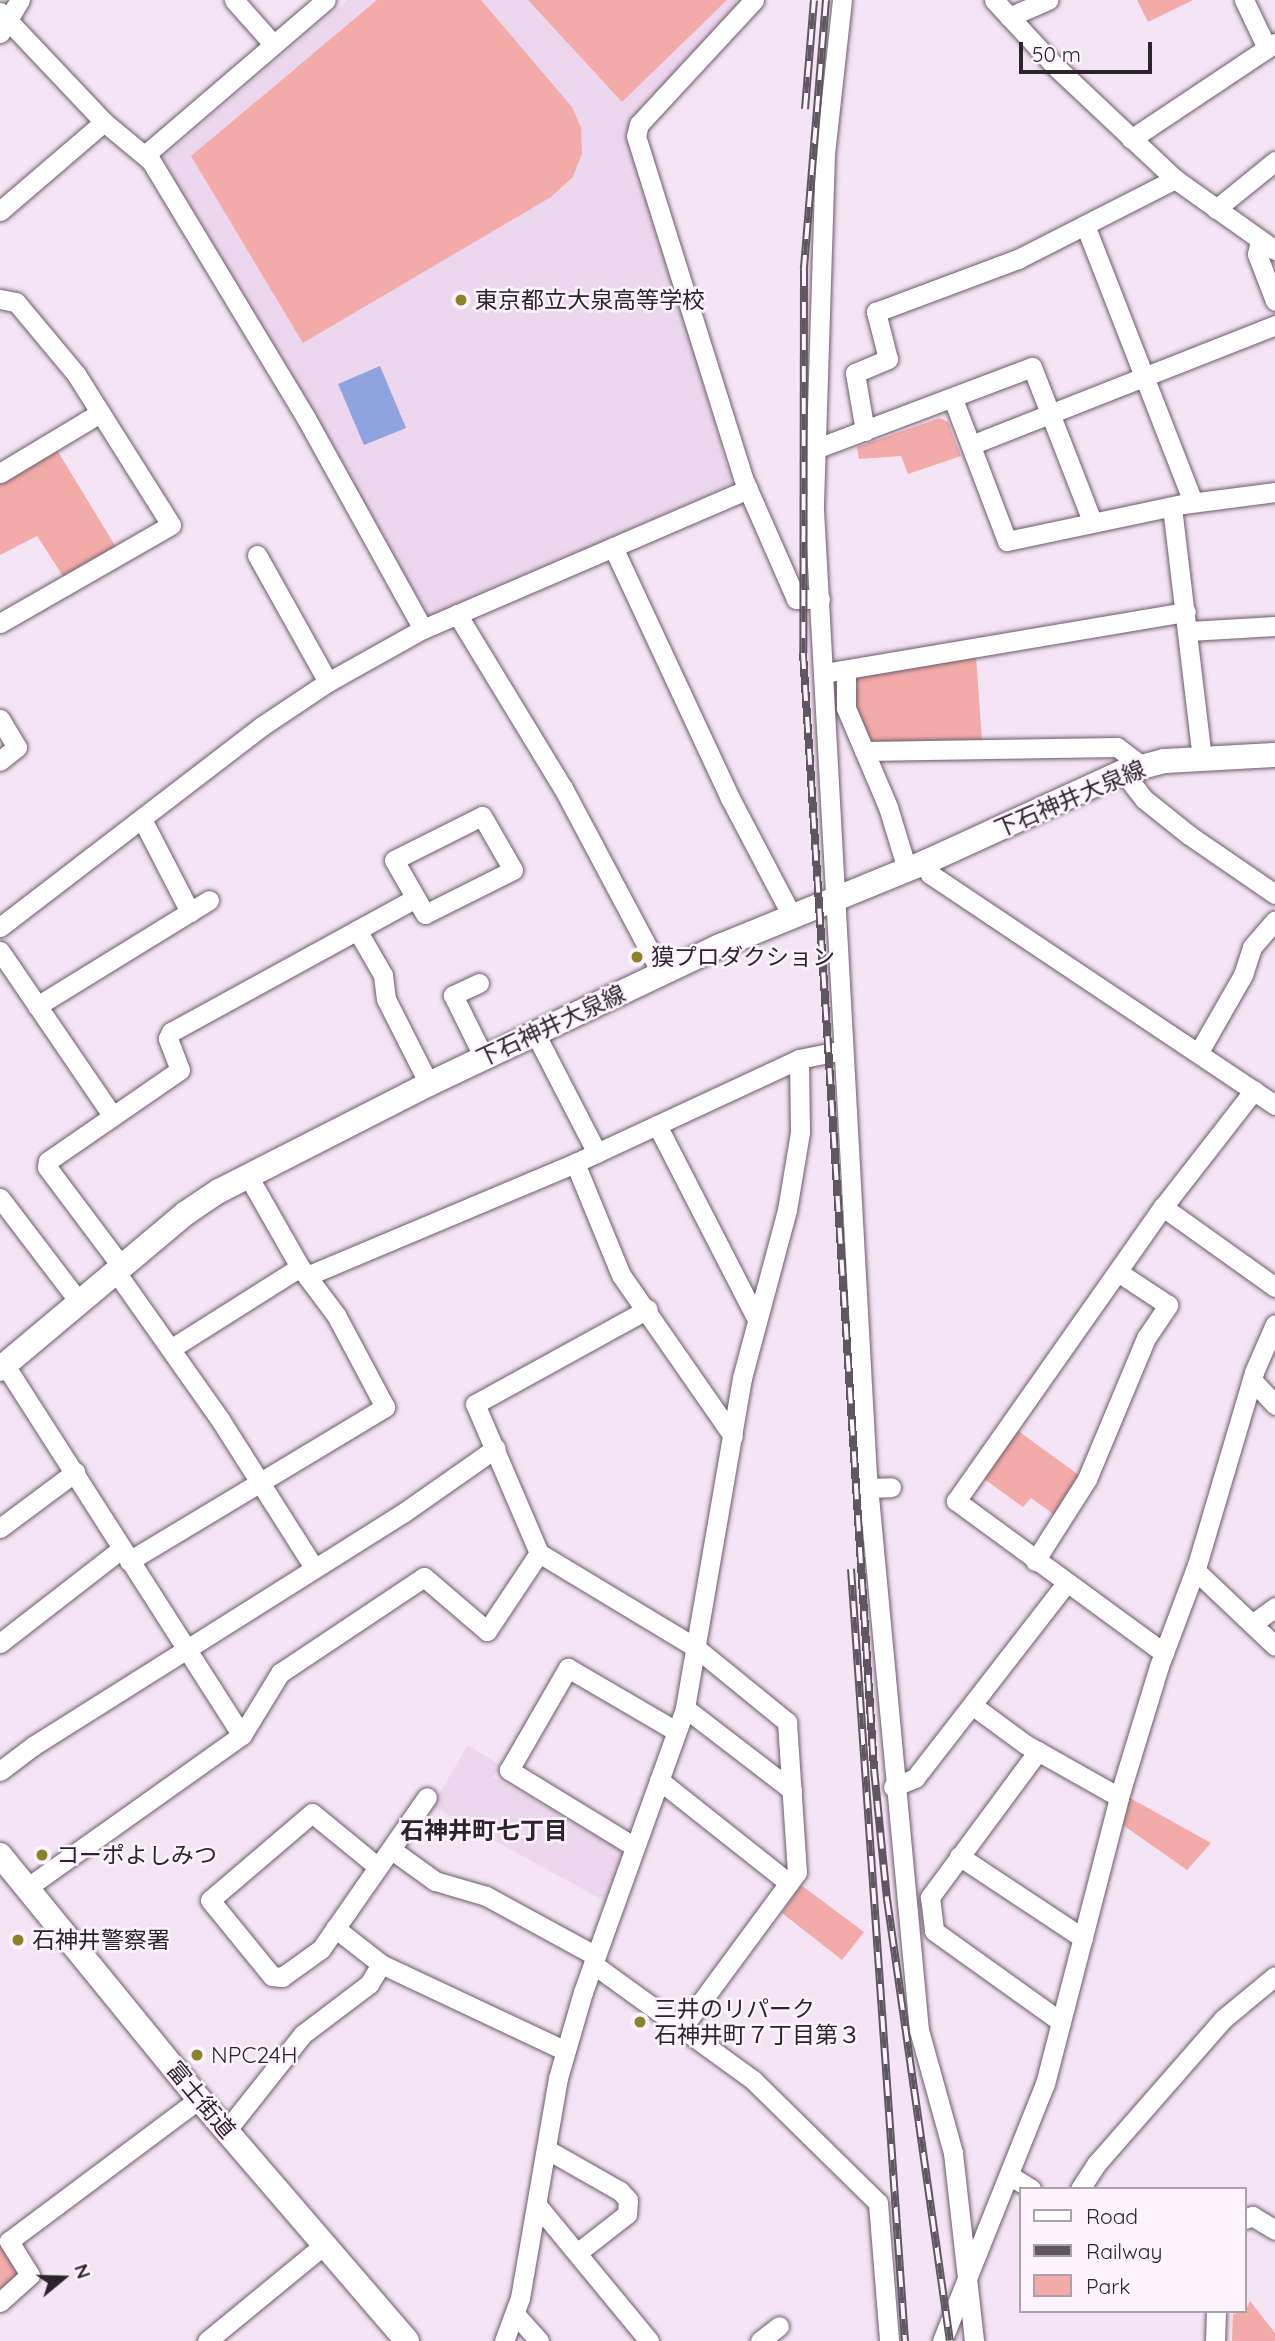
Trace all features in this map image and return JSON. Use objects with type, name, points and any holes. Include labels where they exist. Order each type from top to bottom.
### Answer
[{"type":"main road","name":"下石神井大泉線","points":[[3,1367],[186,1213],[248,1176],[535,1033],[792,916],[917,865],[1132,768],[1202,758],[1275,755]]},
{"type":"main road","name":"富士街道","points":[[2,1862],[28,1887],[226,2131],[407,2341]]},
{"type":"street","points":[[20,0],[2,21],[104,122],[145,155],[306,418],[422,629]]},
{"type":"street","points":[[234,0],[273,44]]},
{"type":"street","points":[[145,155],[326,0]]},
{"type":"street","points":[[754,0],[639,124],[636,136],[748,489],[796,598],[820,599]]},
{"type":"street","points":[[842,0],[825,154],[815,449],[835,898],[868,1488],[893,1787],[919,2030],[953,2153],[974,2341]]},
{"type":"street","points":[[994,0],[1131,139],[1175,179],[1268,245],[1257,254],[1275,301]]},
{"type":"street","points":[[1009,18],[1048,0]]},
{"type":"street","points":[[1131,139],[1271,46],[1244,0]]},
{"type":"street","points":[[0,211],[104,122]]},
{"type":"street","points":[[1216,209],[1275,161]]},
{"type":"street","points":[[865,430],[856,373],[888,359],[876,312],[989,272],[1175,179]]},
{"type":"street","points":[[1085,225],[1194,502]]},
{"type":"street","points":[[0,299],[16,302],[76,374],[171,525],[0,623]]},
{"type":"street","points":[[971,444],[1275,325]]},
{"type":"street","points":[[815,449],[953,400],[1032,366],[1092,521]]},
{"type":"street","points":[[953,400],[1007,541],[1092,521],[1194,502],[1275,492]]},
{"type":"street","points":[[0,473],[100,413]]},
{"type":"street","points":[[1,924],[262,726],[328,682],[422,629],[748,489]]},
{"type":"street","points":[[1172,507],[1188,622],[1202,758]]},
{"type":"street","points":[[613,547],[696,728],[792,916]]},
{"type":"street","points":[[257,555],[328,682]]},
{"type":"street","points":[[457,614],[564,788],[662,974]]},
{"type":"street","points":[[824,673],[1188,622],[1275,626]]},
{"type":"street","points":[[846,670],[846,708],[917,865],[1200,1050],[1275,1105]]},
{"type":"street","points":[[0,719],[17,747],[0,761]]},
{"type":"street","points":[[864,751],[1118,747],[1132,768],[1144,799],[1189,835],[1275,894]]},
{"type":"street","points":[[482,816],[513,870],[429,914],[422,913],[414,899],[394,860],[482,816]]},
{"type":"street","points":[[142,819],[190,912]]},
{"type":"street","points":[[313,1566],[172,1348],[46,1164],[112,1115],[180,1070],[168,1038],[171,1032],[414,899]]},
{"type":"street","points":[[37,1006],[209,900]]},
{"type":"street","points":[[1200,1050],[1243,975],[1252,947],[1275,921]]},
{"type":"street","points":[[356,930],[383,975],[386,999],[429,1084]]},
{"type":"street","points":[[0,951],[112,1115]]},
{"type":"street","points":[[479,983],[453,995],[484,1058]]},
{"type":"street","points":[[535,1033],[597,1153]]},
{"type":"street","points":[[172,1348],[304,1271],[575,1163],[799,1059],[844,1050]]},
{"type":"street","points":[[504,2341],[514,2314],[566,2051],[594,1960],[685,1708],[756,1318],[787,1210],[800,1132],[799,1059]]},
{"type":"street","points":[[1164,1653],[956,1501],[1163,1207],[1254,1090]]},
{"type":"street","points":[[657,1125],[756,1318]]},
{"type":"street","points":[[575,1163],[621,1275],[648,1309],[733,1436]]},
{"type":"street","points":[[0,1643],[125,1555],[260,1482],[385,1407],[336,1315],[304,1271],[248,1176]]},
{"type":"street","points":[[0,1198],[80,1303]]},
{"type":"street","points":[[1163,1207],[1275,1287]]},
{"type":"street","points":[[1035,1561],[1087,1479],[1146,1338],[1168,1305],[1118,1272]]},
{"type":"street","points":[[648,1309],[475,1404],[540,1553],[695,1647],[787,1722],[797,1872],[682,2028]]},
{"type":"street","points":[[942,2341],[1045,2084],[1119,1797],[1164,1653],[1195,1570],[1252,1380],[1275,1324]]},
{"type":"street","points":[[3,1367],[75,1472],[125,1555],[242,1735]]},
{"type":"street","points":[[1252,1380],[1275,1405]]},
{"type":"street","points":[[0,1772],[185,1647],[403,1513],[496,1448]]},
{"type":"street","points":[[0,1528],[75,1472]]},
{"type":"street","points":[[868,1488],[891,1487]]},
{"type":"street","points":[[28,1887],[242,1735],[280,1673],[424,1577],[484,1633],[540,1553]]},
{"type":"street","points":[[1195,1570],[1275,1646]]},
{"type":"street","points":[[893,1787],[915,1778],[1066,1583]]},
{"type":"street","points":[[1252,1624],[1275,1607]]},
{"type":"street","points":[[635,1847],[509,1770],[568,1668],[676,1731]]},
{"type":"street","points":[[972,1705],[1038,1751],[1119,1797]]},
{"type":"street","points":[[685,1708],[792,1790]]},
{"type":"street","points":[[1038,1751],[930,1897],[934,1931],[1061,2022]]},
{"type":"street","points":[[659,1780],[789,1883]]},
{"type":"street","points":[[378,1867],[312,1813],[211,1896],[272,1976],[282,1978],[321,1949],[392,1850],[426,1797]]},
{"type":"street","points":[[392,1850],[435,1881],[486,1896],[594,1960],[753,2080],[878,2203],[889,2341]]},
{"type":"street","points":[[959,1856],[1083,1938]]},
{"type":"street","points":[[335,1928],[381,1964],[566,2051]]},
{"type":"street","points":[[226,2131],[303,2034],[369,1984],[381,1964]]},
{"type":"street","points":[[1081,2187],[1097,2163],[1223,2019],[1275,1976]]},
{"type":"street","points":[[0,2302],[30,2275],[9,2241],[200,2099]]},
{"type":"street","points":[[546,2149],[620,2191],[628,2200],[626,2214],[577,2253]]},
{"type":"street","points":[[1009,2175],[1028,2187]]},
{"type":"street","points":[[537,2205],[641,2338]]},
{"type":"street","points":[[1247,2218],[1252,2216],[1275,2230]]},
{"type":"street","points":[[207,2341],[324,2245]]},
{"type":"street","points":[[1215,2341],[1216,2313]]},
{"type":"street","points":[[514,2314],[539,2341]]},
{"type":"street","points":[[760,2341],[779,2326]]},
{"type":"shaded area","name":"東京都立大泉高等学校","points":[[347,0],[745,0],[629,128],[732,484],[430,619],[423,617],[163,166],[164,157]]},
{"type":"shaded area","points":[[468,1745],[500,1765],[493,1777],[618,1848],[623,1856],[606,1902],[432,1806]]},
{"type":"green space","points":[[377,0],[481,0],[572,107],[581,128],[582,153],[573,177],[551,197],[303,343],[191,156]]},
{"type":"green space","points":[[528,0],[727,0],[622,102]]},
{"type":"green space","points":[[1137,0],[1193,0],[1148,22]]},
{"type":"green space","points":[[940,418],[948,422],[961,456],[908,474],[901,456],[859,459],[857,447]]},
{"type":"green space","points":[[57,450],[117,549],[65,579],[37,536],[0,555],[0,482]]},
{"type":"green space","points":[[976,656],[982,741],[870,743],[853,708],[852,680],[856,676]]},
{"type":"green space","points":[[1017,1430],[1080,1476],[1056,1516],[1031,1498],[1023,1507],[983,1478]]},
{"type":"green space","points":[[1130,1798],[1211,1843],[1187,1870],[1123,1825]]},
{"type":"green space","points":[[801,1885],[864,1932],[842,1960],[782,1913]]},
{"type":"green space","points":[[0,2240],[22,2272],[0,2296]]},
{"type":"green space","points":[[1250,2301],[1275,2333],[1275,2341],[1232,2341],[1233,2314],[1247,2313]]},
{"type":"water","points":[[380,366],[406,428],[364,445],[338,384]]},
{"type":"railway","points":[[805,109],[814,0]]},
{"type":"railway","points":[[826,0],[804,270],[803,653],[874,1769],[887,1899],[950,2341]]},
{"type":"railway","points":[[851,1569],[905,2341]]},
{"type":"place","name":"東京都立大泉高等学校","points":[[461,300]]},
{"type":"place","name":"獏プロダクション","points":[[637,957]]},
{"type":"place","name":"コーポよしみつ","points":[[42,1855]]},
{"type":"place","name":"石神井警察署","points":[[18,1940]]},
{"type":"place","name":"三井のリパーク 石神井町７丁目第３","points":[[640,2022]]},
{"type":"place","name":"NPC24H","points":[[197,2055]]},
{"type":"district","name":"石神井町七丁目","points":[[484,1831]]}]
